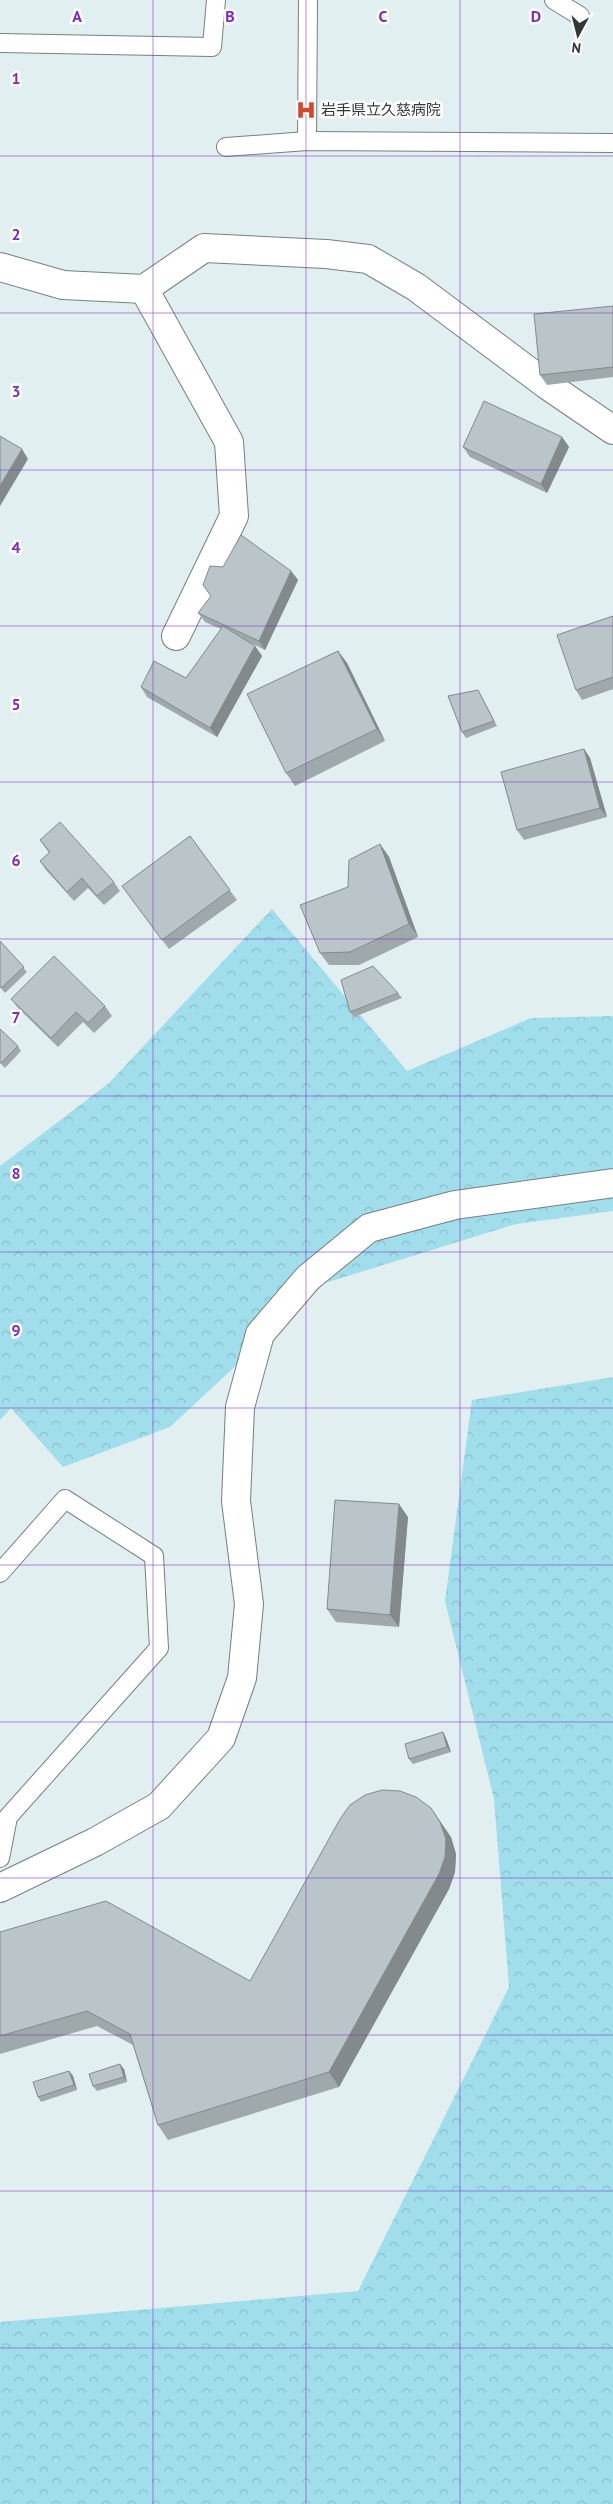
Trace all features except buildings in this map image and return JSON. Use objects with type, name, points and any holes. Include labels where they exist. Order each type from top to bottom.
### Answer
[{"type":"street","points":[[2,272],[63,286],[144,289],[204,248],[326,254],[368,260],[416,287],[547,385],[613,430]]},
{"type":"street","points":[[144,289],[229,442],[234,516],[176,636]]},
{"type":"street","points":[[0,1888],[95,1842],[159,1806],[221,1738],[242,1678],[249,1604],[236,1501],[240,1407],[260,1334],[308,1278],[369,1228],[455,1205],[613,1183]]},
{"type":"lane","points":[[0,44],[212,47],[216,0]]},
{"type":"lane","points":[[307,141],[308,0]]},
{"type":"lane","points":[[554,0],[580,16]]},
{"type":"lane","points":[[226,147],[307,141],[613,143]]},
{"type":"lane","points":[[0,1573],[65,1499],[154,1556],[159,1648],[8,1817],[0,1858]]},
{"type":"green space","points":[[272,909],[407,1071],[531,1018],[613,1016],[613,1211],[516,1224],[325,1283],[170,1427],[63,1467],[11,1408],[0,1420],[0,1166],[109,1083]]},
{"type":"green space","points":[[613,1377],[613,2504],[0,2504],[0,2322],[358,2291],[509,1987],[494,1799],[445,1601],[472,1400]]},
{"type":"place","name":"岩手県立久慈病院","points":[[306,110]]}]
